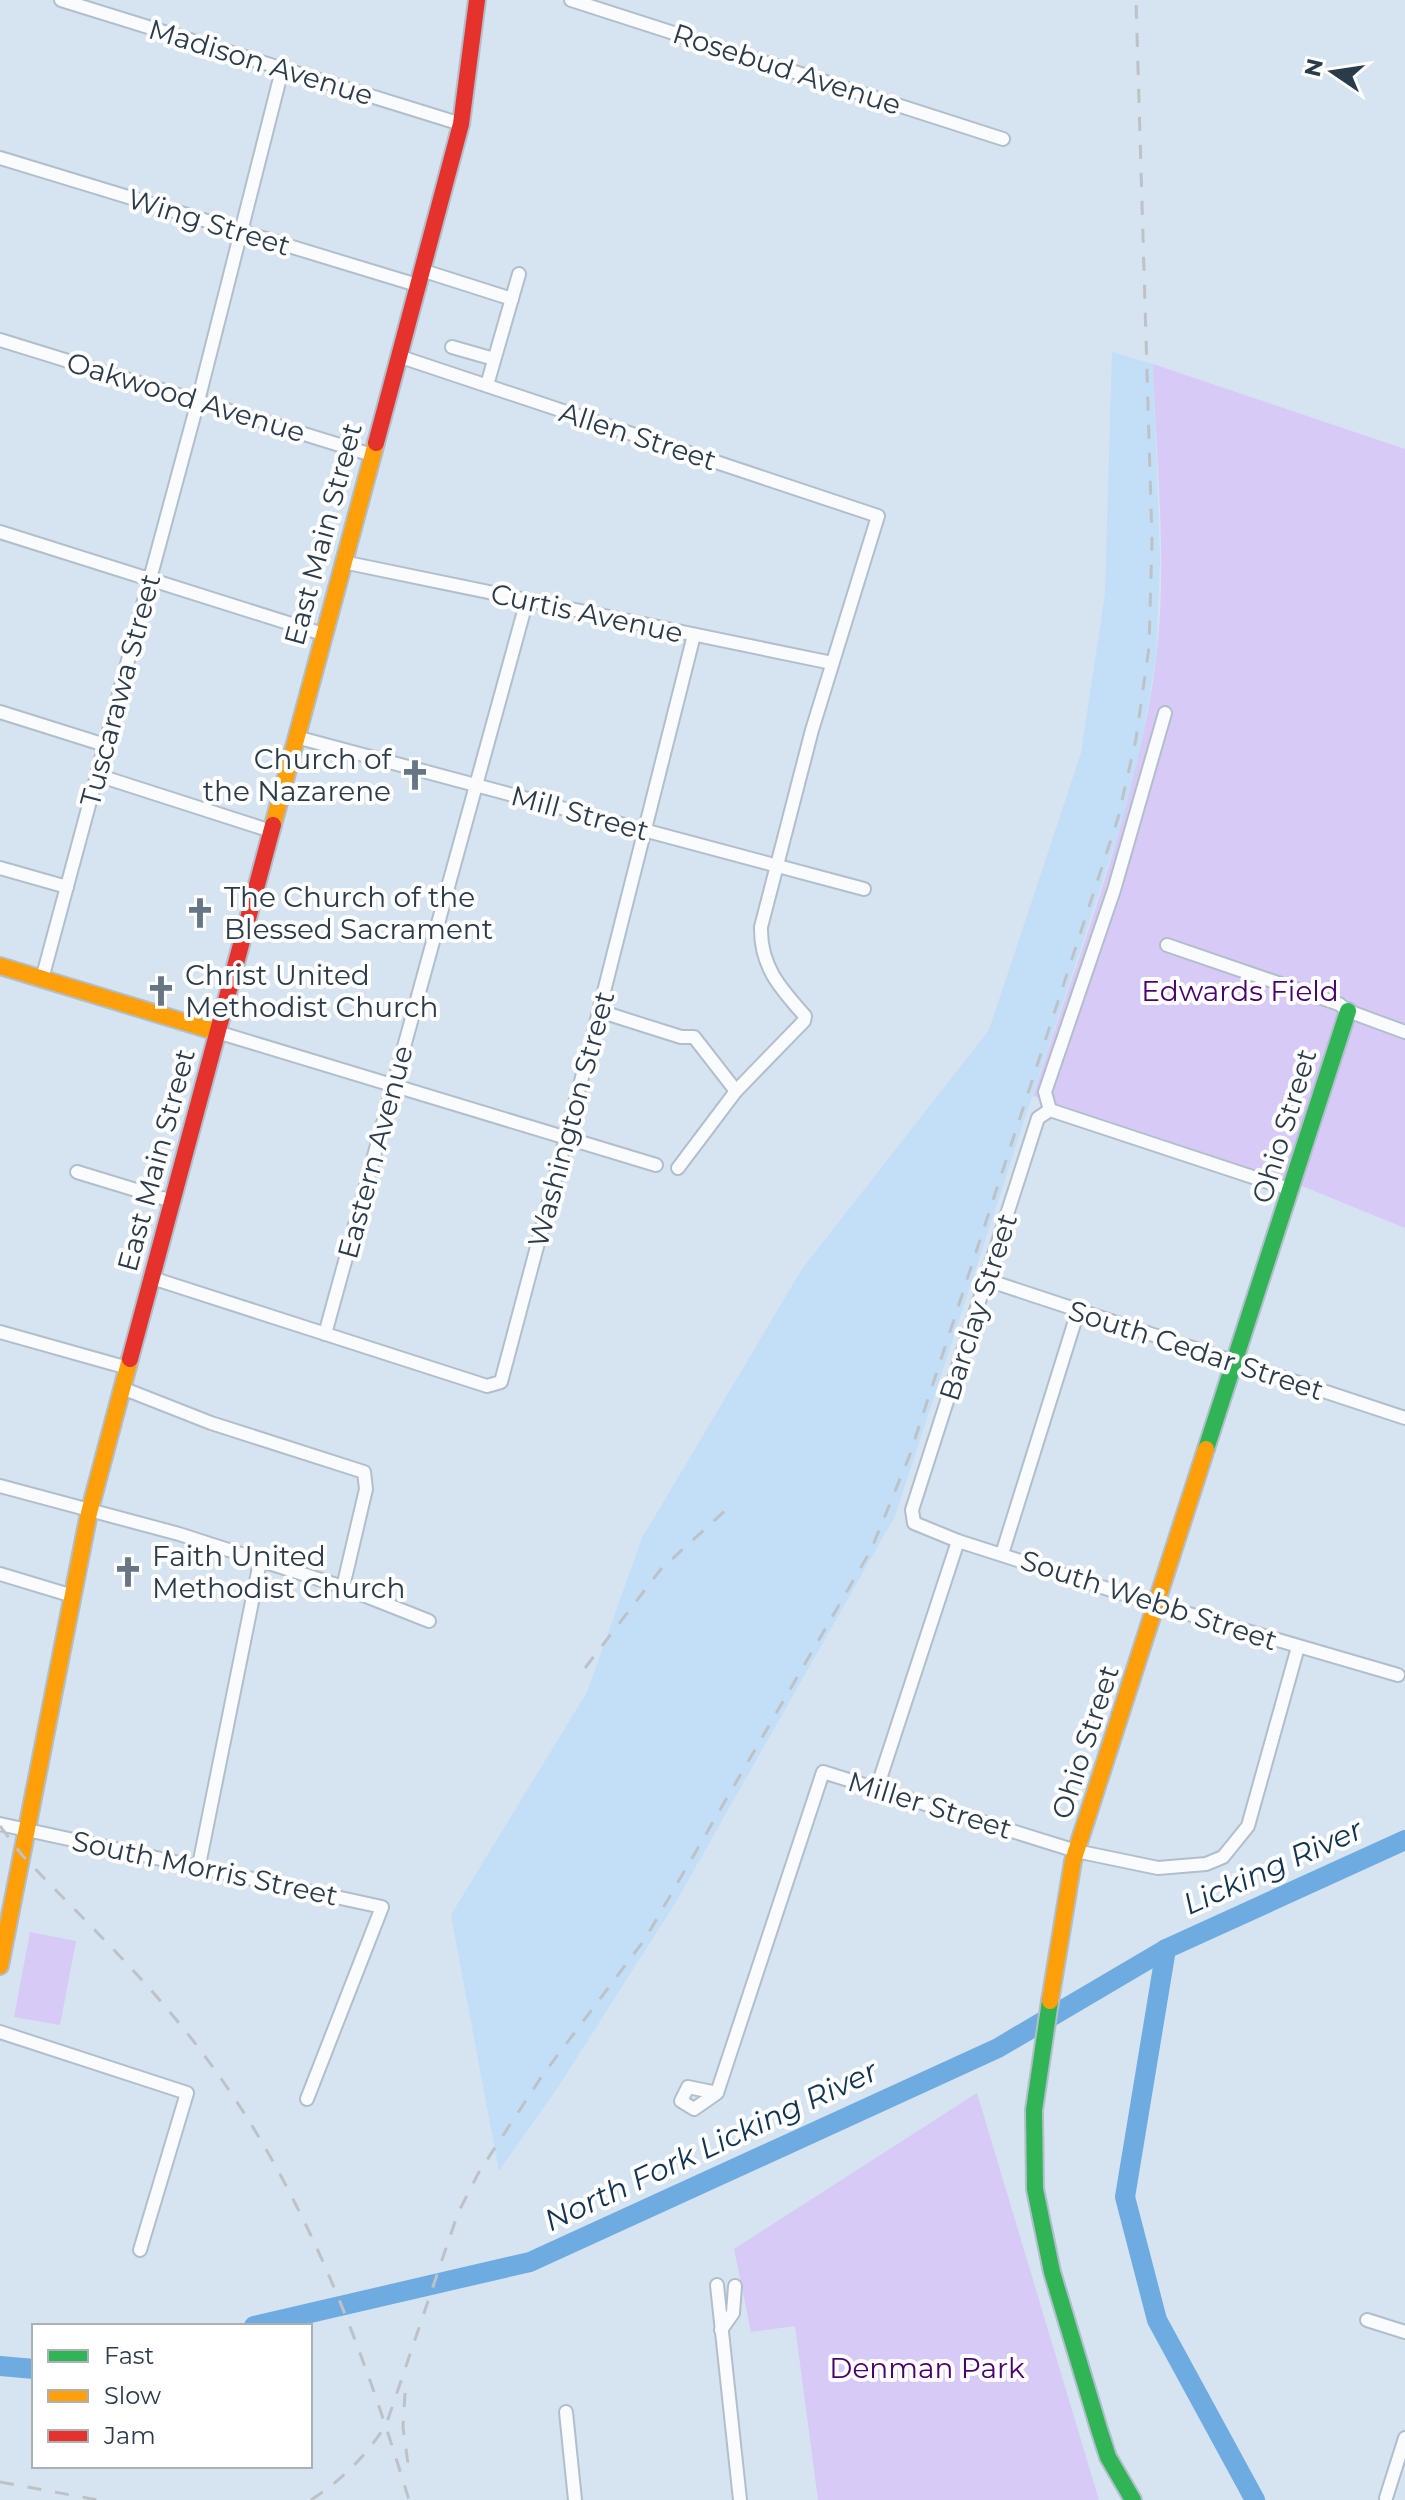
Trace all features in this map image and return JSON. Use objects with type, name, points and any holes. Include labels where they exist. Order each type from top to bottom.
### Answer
[{"type":"main road","name":"East Main Street","points":[[0,1966],[89,1513],[461,124],[477,0]]},
{"type":"main road","points":[[0,966],[217,1032]]},
{"type":"main road","name":"Ohio Street","points":[[1133,2500],[1108,2457],[1039,2217],[1033,2138],[1039,2075],[1060,1930],[1076,1851],[1348,1011]]},
{"type":"street","name":"Madison Avenue","points":[[61,0],[461,124]]},
{"type":"street","name":"Rosebud Avenue","points":[[571,0],[1003,139]]},
{"type":"street","name":"Tuscarawa Street","points":[[42,979],[198,401],[282,70]]},
{"type":"street","name":"Wing Street","points":[[0,158],[241,231],[512,299]]},
{"type":"street","points":[[487,385],[519,274]]},
{"type":"street","name":"Oakwood Avenue","points":[[0,340],[372,455]]},
{"type":"street","points":[[452,347],[494,359]]},
{"type":"street","name":"Allen Street","points":[[398,356],[878,516],[832,663]]},
{"type":"street","points":[[0,532],[323,634]]},
{"type":"street","name":"Curtis Avenue","points":[[343,562],[832,663]]},
{"type":"street","name":"Eastern Avenue","points":[[325,1334],[527,600]]},
{"type":"street","name":"Washington Street","points":[[325,1334],[493,1387],[504,1377],[694,635]]},
{"type":"street","points":[[678,1168],[736,1091],[802,1023],[805,1016],[775,981],[764,959],[761,927],[832,663]]},
{"type":"street","points":[[0,712],[105,745]]},
{"type":"street","points":[[1165,713],[1114,890],[1045,1092],[1050,1110],[1292,1190]]},
{"type":"street","name":"Mill Street","points":[[296,737],[864,889]]},
{"type":"street","points":[[97,775],[271,831]]},
{"type":"street","points":[[0,868],[67,887]]},
{"type":"street","points":[[1167,945],[1339,1004],[1348,1011],[1405,1032]]},
{"type":"street","points":[[599,1011],[681,1037],[694,1037],[736,1091]]},
{"type":"street","points":[[217,1032],[656,1165]]},
{"type":"street","name":"Barclay Street","points":[[912,1510],[1038,1118],[1050,1110]]},
{"type":"street","points":[[77,1172],[172,1201]]},
{"type":"street","points":[[152,1278],[325,1334]]},
{"type":"street","name":"South Cedar Street","points":[[987,1280],[1405,1418]]},
{"type":"street","points":[[1002,1554],[1078,1311]]},
{"type":"street","points":[[0,1332],[128,1368]]},
{"type":"street","points":[[122,1388],[211,1423],[360,1470],[367,1478],[366,1489],[343,1587]]},
{"type":"street","points":[[0,1486],[89,1513],[105,1512],[343,1587],[429,1621]]},
{"type":"street","name":"South Webb Street","points":[[912,1510],[912,1517],[919,1528],[1158,1605],[1398,1675]]},
{"type":"street","points":[[877,1788],[958,1541]]},
{"type":"street","points":[[199,1865],[260,1562]]},
{"type":"street","points":[[0,1574],[73,1596]]},
{"type":"street","name":"Miller Street","points":[[717,2093],[823,1772],[1076,1851],[1158,1868],[1206,1864],[1223,1857],[1248,1826],[1298,1647]]},
{"type":"street","name":"South Morris Street","points":[[0,1824],[382,1907],[307,2099]]},
{"type":"street","points":[[0,2032],[187,2093],[140,2250]]},
{"type":"street","points":[[717,2285],[740,2500]]},
{"type":"street","points":[[721,2330],[733,2313],[735,2286]]},
{"type":"street","points":[[1367,2320],[1405,2332]]},
{"type":"street","points":[[566,2412],[575,2500]]},
{"type":"street","points":[[1386,2498],[1405,2438]]},
{"type":"shaded area","points":[[1112,352],[1153,364],[1160,560],[1156,658],[1135,782],[895,1516],[674,1905],[560,2084],[499,2171],[451,1915],[587,1692],[642,1538],[802,1269],[989,1030],[1081,753],[1105,594]]},
{"type":"green space","name":"Edwards Field","points":[[1153,364],[1405,449],[1405,1228],[1292,1182],[1033,1096],[1104,881],[1135,772],[1147,716],[1156,660],[1161,587]]},
{"type":"green space","points":[[30,1932],[76,1941],[60,2025],[14,2017]]},
{"type":"green space","name":"Denman Park","points":[[977,2093],[1099,2500],[818,2500],[795,2326],[751,2332],[734,2249]]},
{"type":"waterway","name":"North Fork Licking River","points":[[263,2324],[530,2262],[998,2048],[1166,1949],[1405,1840]]},
{"type":"waterway","points":[[1166,1949],[1125,2197],[1157,2320],[1255,2500]]},
{"type":"waterway","name":"North Fork Licking River","points":[[0,2366],[32,2369]]},
{"type":"railway","points":[[311,2500],[353,2467],[386,2425],[458,2213],[479,2172],[542,2076],[645,1939],[871,1550],[909,1457],[1118,818],[1136,739],[1149,647],[1152,541],[1136,0]]},
{"type":"railway","points":[[585,1668],[661,1569],[727,1509]]},
{"type":"railway","points":[[0,1826],[22,1855],[164,2005],[223,2081],[258,2136],[290,2194],[345,2313],[409,2500]]},
{"type":"railway","points":[[405,2393],[403,2427],[408,2464]]},
{"type":"railway","points":[[0,2482],[98,2500]]},
{"type":"traffic: fast","points":[[1206,1449],[1348,1011]]},
{"type":"traffic: fast","points":[[1050,2001],[1034,2110],[1035,2189],[1052,2272],[1099,2429],[1108,2457],[1133,2500]]},
{"type":"traffic: slow","points":[[273,825],[376,443]]},
{"type":"traffic: slow","points":[[0,966],[217,1032]]},
{"type":"traffic: slow","points":[[0,1966],[89,1513],[130,1359]]},
{"type":"traffic: slow","points":[[1050,2001],[1073,1861],[1206,1449]]},
{"type":"traffic: jam","points":[[376,443],[461,124],[477,0]]},
{"type":"traffic: jam","points":[[130,1359],[273,825]]},
{"type":"place","name":"Church of the Nazarene","points":[[415,775]]},
{"type":"place","name":"The Church of the Blessed Sacrament","points":[[200,913]]},
{"type":"place","name":"Christ United Methodist Church","points":[[161,991]]},
{"type":"place","name":"Faith United Methodist Church","points":[[128,1572]]},
{"type":"water label","name":"Licking River","points":[[1273,1867]]}]
